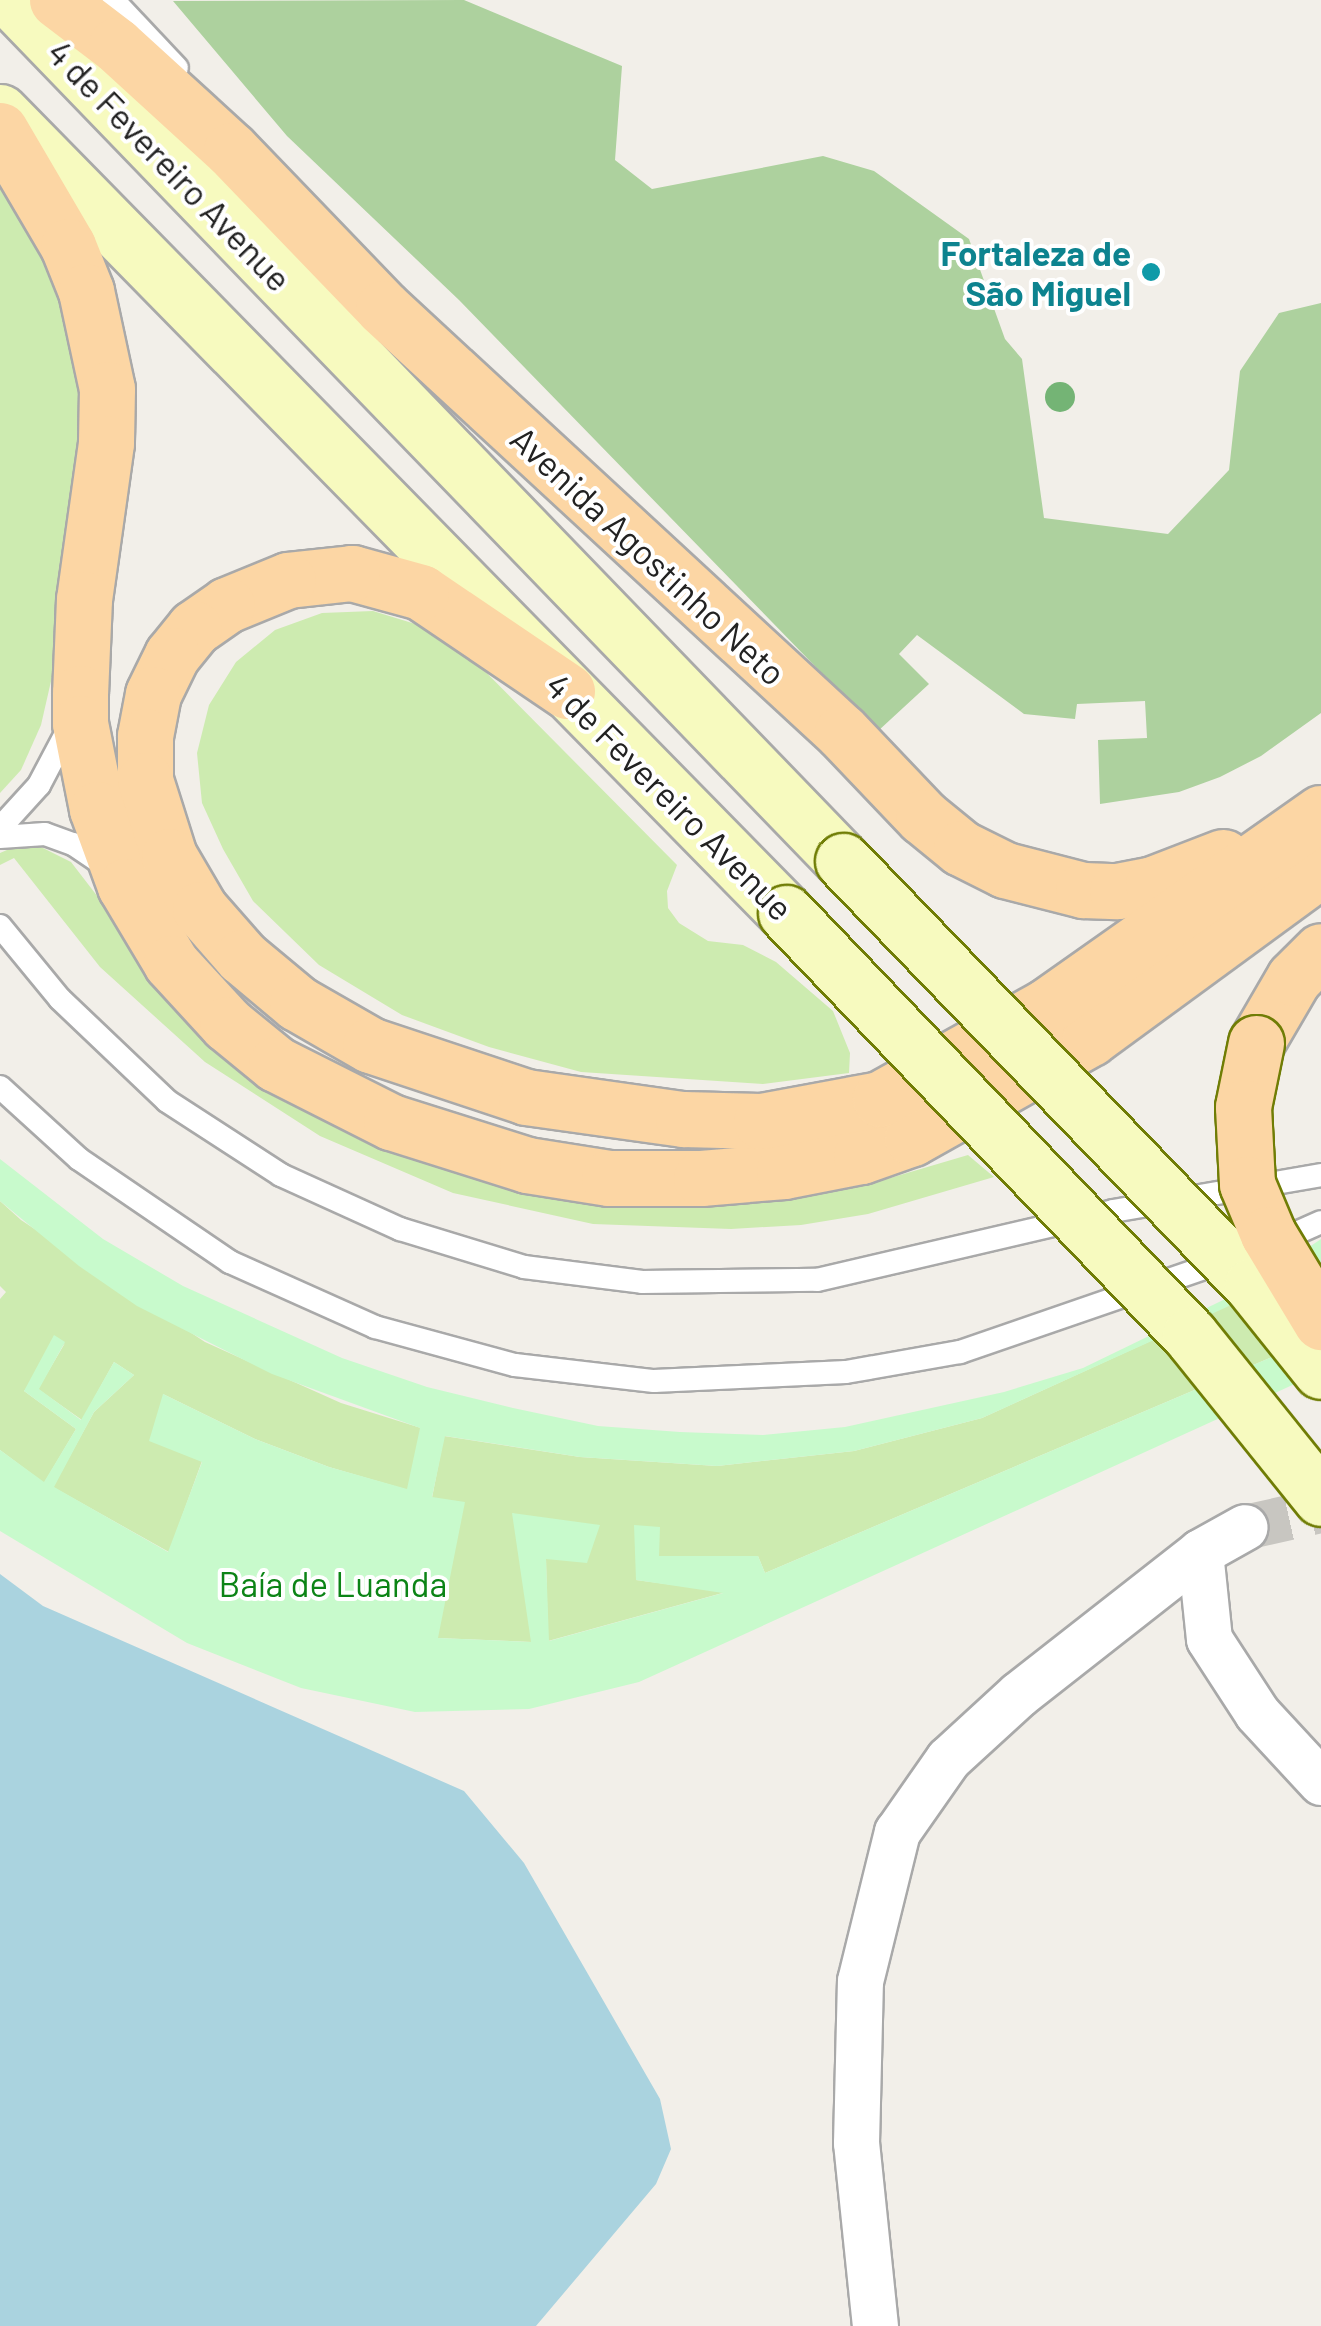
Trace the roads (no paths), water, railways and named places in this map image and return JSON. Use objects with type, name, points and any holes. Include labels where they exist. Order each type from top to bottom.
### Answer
[{"type":"main road","name":"Avenida Agostinho Neto","points":[[58,0],[116,45],[231,150],[383,308],[842,732],[922,816],[961,848],[1004,870],[1046,884],[1117,891],[1190,872],[1321,812]]},
{"type":"main road","points":[[0,130],[68,246],[86,290],[107,388],[106,442],[84,599],[80,694],[80,722],[92,792],[125,886],[171,963],[227,1024],[276,1064],[391,1122],[527,1165],[608,1178],[701,1178],[803,1168],[860,1156],[912,1138],[1090,1038],[1321,869]]},
{"type":"main road","points":[[567,692],[421,592],[352,573],[288,580],[227,605],[194,628],[172,655],[153,694],[144,736],[145,780],[169,856],[200,909],[242,957],[297,1003],[370,1045],[526,1097],[683,1119],[761,1121],[880,1100],[1047,1006],[1321,812]]},
{"type":"main road","points":[[1321,951],[1294,978],[1256,1043],[1243,1107],[1247,1184],[1268,1234],[1321,1322]]},
{"type":"street","name":"4 de Fevereiro Avenue","points":[[11,0],[1252,1286],[1321,1372]]},
{"type":"street","name":"4 de Fevereiro Avenue","points":[[0,112],[786,914],[1190,1335],[1321,1498]]},
{"type":"street","points":[[875,2326],[856,2143],[860,1982],[896,1832],[948,1759],[991,1720],[1200,1552],[1244,1527]]},
{"type":"street","points":[[1200,1552],[1209,1638],[1257,1713],[1321,1782]]},
{"type":"lane","points":[[113,0],[175,65],[231,150]]},
{"type":"lane","points":[[0,828],[39,785],[60,752],[80,694]]},
{"type":"lane","points":[[0,836],[44,834],[73,844],[125,886]]},
{"type":"lane","points":[[0,926],[60,999],[166,1102],[281,1175],[400,1229],[524,1267],[642,1282],[818,1280],[1113,1211],[1321,1175]]},
{"type":"lane","points":[[0,1087],[79,1159],[230,1262],[375,1327],[515,1365],[654,1381],[846,1372],[960,1352],[1215,1264],[1321,1222]]},
{"type":"water","points":[[0,1574],[43,1606],[464,1791],[524,1863],[660,2099],[671,2149],[656,2184],[536,2326],[0,2326]]},
{"type":"tunnel","points":[[1245,1527],[1321,1510]]},
{"type":"place","name":"Fortaleza de São Miguel","points":[[1151,272]]},
{"type":"park label","name":"Baía de Luanda","points":[[333,1583]]}]
